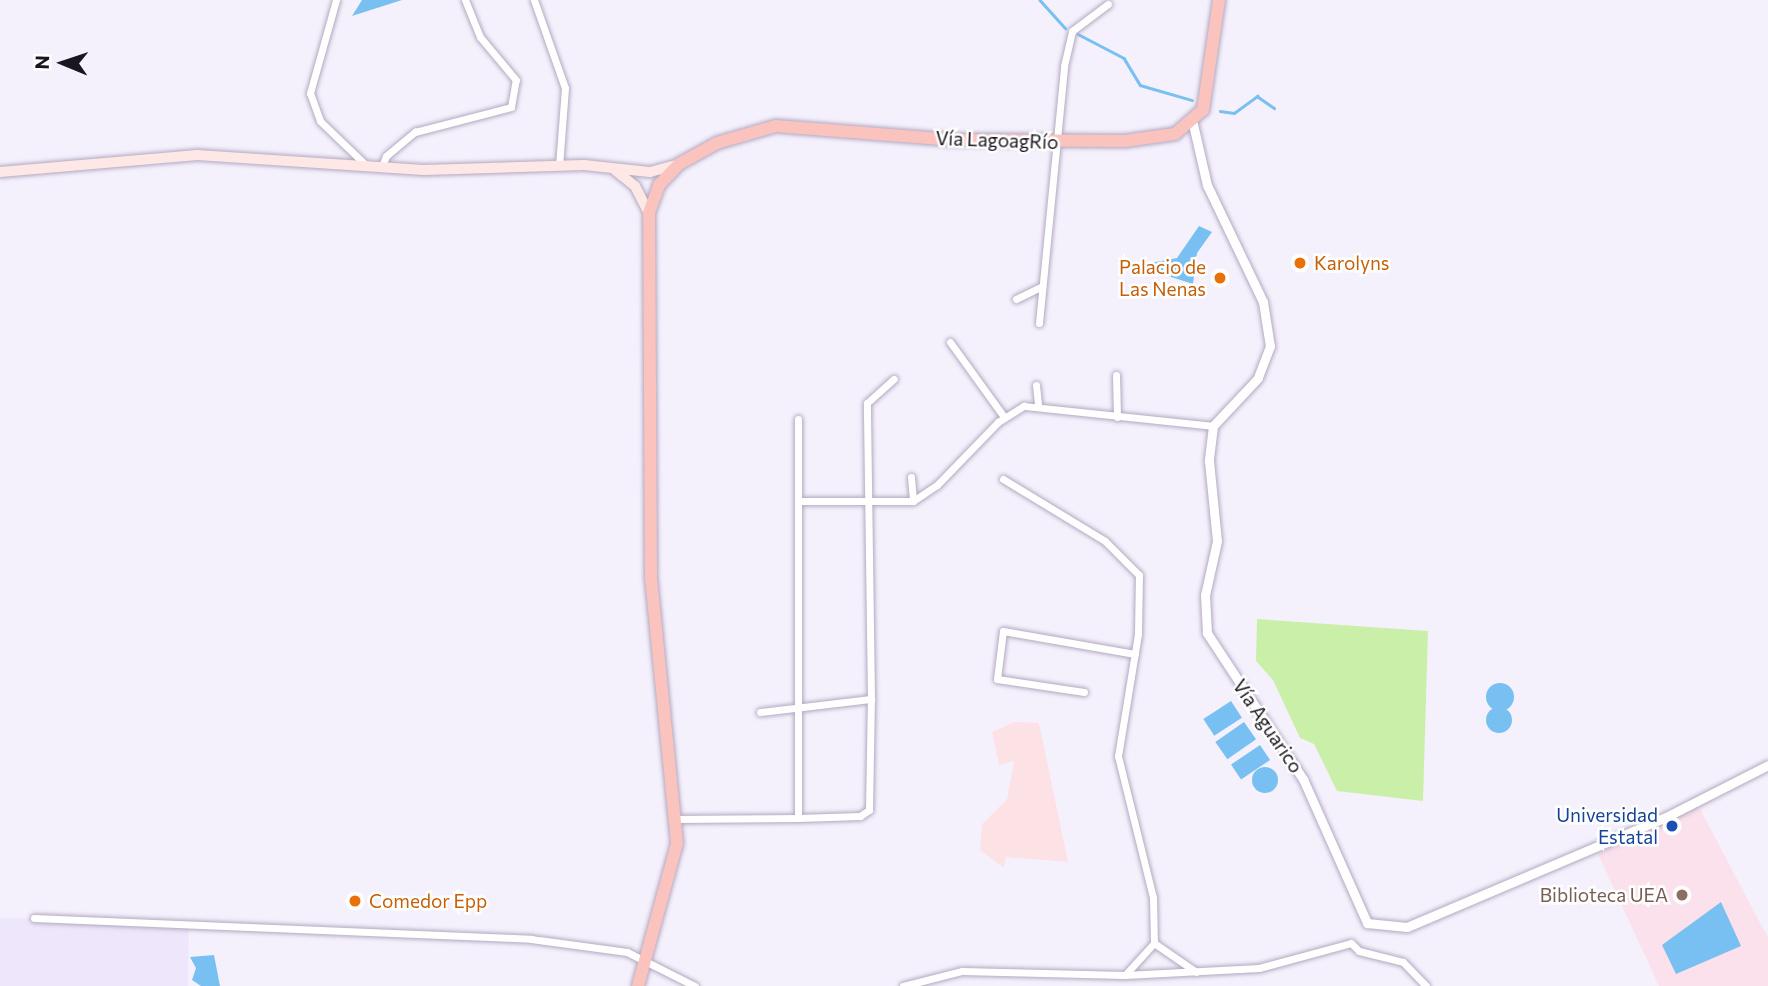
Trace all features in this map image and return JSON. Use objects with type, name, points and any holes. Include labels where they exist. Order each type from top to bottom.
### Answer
[{"type":"highway","points":[[1193,124],[1209,86],[1219,0]]},
{"type":"highway","name":"Vía LagoagRío","points":[[679,164],[735,135],[776,126],[1058,142],[1158,138],[1193,124]]},
{"type":"highway","points":[[638,986],[675,862],[677,819],[652,579],[649,213],[659,185],[679,164]]},
{"type":"main road","points":[[0,172],[197,155],[381,168],[559,166],[650,172],[679,164]]},
{"type":"main road","points":[[615,169],[635,186],[649,213]]},
{"type":"street","points":[[336,0],[310,93],[320,121],[368,167]]},
{"type":"street","points":[[381,168],[386,156],[415,132],[511,107],[516,80],[480,37],[465,0]]},
{"type":"street","points":[[534,0],[565,88],[559,166]]},
{"type":"street","points":[[1039,323],[1058,142],[1060,88],[1072,32],[1108,4]]},
{"type":"street","points":[[799,501],[913,501],[937,485],[1004,417],[1038,404],[1117,417],[1213,426],[1266,365],[1269,327],[1207,185],[1193,124]]},
{"type":"street","points":[[1016,299],[1041,287]]},
{"type":"street","points":[[950,342],[1004,417]]},
{"type":"street","points":[[1116,374],[1117,417]]},
{"type":"street","points":[[677,819],[798,818],[869,810],[871,699],[864,502],[867,403],[894,379]]},
{"type":"street","points":[[1036,385],[1038,404]]},
{"type":"street","points":[[798,419],[798,818]]},
{"type":"street","name":"Vía Aguarico","points":[[1213,426],[1209,461],[1217,541],[1205,595],[1207,633],[1303,779],[1367,923],[1407,927],[1666,817],[1768,765]]},
{"type":"street","points":[[911,477],[913,501]]},
{"type":"street","points":[[1003,479],[1105,541],[1134,566],[1141,585],[1135,654],[1118,756],[1153,897],[1154,943],[1125,975]]},
{"type":"street","points":[[1084,692],[997,679],[1003,631],[1135,654]]},
{"type":"street","points":[[760,712],[871,699]]},
{"type":"street","points":[[34,918],[470,934],[626,952],[695,986]]},
{"type":"street","points":[[1154,943],[1196,972]]},
{"type":"street","points":[[902,986],[962,971],[1125,975],[1281,965],[1351,943],[1359,951],[1403,962],[1426,986]]},
{"type":"street","points":[[1112,975],[1115,986]]},
{"type":"shaded area","points":[[1015,722],[1039,723],[1068,862],[1006,857],[1004,868],[980,850],[982,824],[1007,799],[1014,761],[999,765],[992,732]]},
{"type":"shaded area","points":[[1699,807],[1768,938],[1768,986],[1659,986],[1598,854]]},
{"type":"shaded area","points":[[0,918],[189,921],[188,986],[0,986]]},
{"type":"green space","points":[[1257,619],[1428,631],[1423,801],[1337,791],[1314,744],[1300,738],[1273,680],[1256,661]]},
{"type":"water","points":[[362,0],[402,0],[352,16]]},
{"type":"water","points":[[1199,226],[1212,232],[1197,253],[1193,284],[1149,270],[1145,264],[1177,258]]},
{"type":"water","points":[[1500,683],[1510,687],[1514,697],[1510,707],[1500,711],[1490,707],[1486,697],[1490,687]]},
{"type":"water","points":[[1231,701],[1242,718],[1214,736],[1203,719]]},
{"type":"water","points":[[1499,707],[1508,711],[1512,720],[1508,729],[1499,733],[1490,729],[1486,720],[1490,711]]},
{"type":"water","points":[[1244,722],[1256,739],[1227,759],[1215,742]]},
{"type":"water","points":[[1260,745],[1270,760],[1241,779],[1231,765]]},
{"type":"water","points":[[1265,767],[1274,771],[1278,780],[1274,789],[1265,793],[1256,789],[1252,780],[1256,771]]},
{"type":"water","points":[[1721,902],[1741,946],[1676,974],[1662,945]]},
{"type":"water","points":[[214,955],[220,986],[201,986],[192,980],[196,968],[190,957]]},
{"type":"waterway","points":[[1040,0],[1065,28]]},
{"type":"waterway","points":[[1078,34],[1124,58],[1140,85],[1192,100]]},
{"type":"waterway","points":[[1220,111],[1234,113],[1257,96],[1274,108]]},
{"type":"place","name":"Karolyns","points":[[1300,263]]},
{"type":"place","name":"Palacio de Las Nenas","points":[[1220,278]]},
{"type":"place","name":"Universidad Estatal","points":[[1672,826]]},
{"type":"place","name":"Biblioteca UEA","points":[[1682,895]]},
{"type":"place","name":"Comedor Epp","points":[[355,901]]}]
